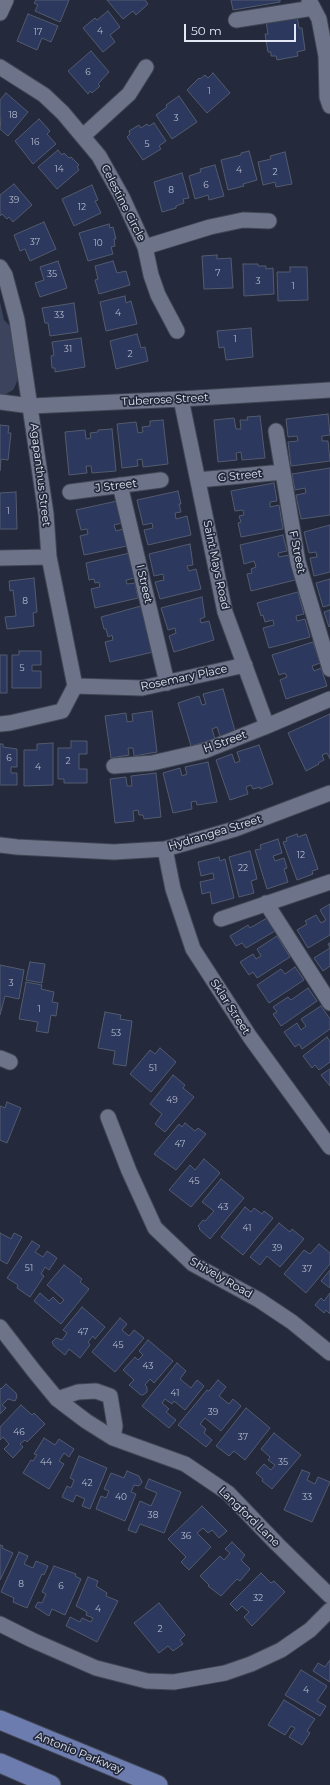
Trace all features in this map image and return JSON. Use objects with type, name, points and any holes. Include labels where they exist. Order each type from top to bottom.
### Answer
[{"type":"main road","name":"Antonio Parkway","points":[[0,1720],[158,1785]]},
{"type":"main road","points":[[0,1763],[51,1785]]},
{"type":"street","points":[[0,13],[6,0]]},
{"type":"street","points":[[236,20],[311,4],[318,19],[326,56],[329,99]]},
{"type":"street","name":"Celestine Circle","points":[[0,67],[44,95],[64,113],[99,156],[111,176],[145,247],[150,275],[158,295],[177,331]]},
{"type":"street","points":[[83,136],[129,94],[146,67]]},
{"type":"street","points":[[145,247],[210,227],[243,220],[269,221]]},
{"type":"street","name":"Agapanthus Street","points":[[0,267],[5,275],[17,320],[46,514],[49,557],[75,686]]},
{"type":"street","name":"Tuberose Street","points":[[0,402],[31,406],[330,390]]},
{"type":"street","name":"Saint Mays Road","points":[[181,399],[225,612],[267,726]]},
{"type":"street","name":"F Street","points":[[276,431],[298,562],[330,669]]},
{"type":"street","name":"G Street","points":[[198,480],[283,472]]},
{"type":"street","name":"J Street","points":[[70,492],[161,480]]},
{"type":"street","name":"I Street","points":[[120,485],[167,682]]},
{"type":"street","points":[[0,558],[49,557]]},
{"type":"street","name":"Rosemary Place","points":[[75,686],[142,688],[245,665]]},
{"type":"street","points":[[0,724],[62,711],[75,686]]},
{"type":"street","name":"H Street","points":[[114,766],[152,763],[204,751],[330,699]]},
{"type":"street","name":"Hydrangea Street","points":[[0,845],[17,848],[114,852],[165,849],[236,829],[330,793]]},
{"type":"street","name":"Sklar Street","points":[[165,849],[173,889],[193,950],[250,1037],[330,1147]]},
{"type":"street","points":[[220,919],[266,903],[305,892],[330,882]]},
{"type":"street","points":[[266,903],[330,1003]]},
{"type":"street","name":"Shively Road","points":[[108,1117],[129,1171],[155,1228],[193,1264],[259,1300],[292,1322],[330,1353]]},
{"type":"street","name":"Langford Lane","points":[[0,1327],[57,1399],[86,1421],[113,1438],[186,1464],[228,1493],[330,1596]]},
{"type":"street","points":[[57,1399],[78,1392],[96,1391],[110,1396],[115,1426],[113,1438]]},
{"type":"street","points":[[0,1624],[32,1640],[96,1668],[147,1681],[174,1682],[225,1673],[251,1664],[281,1650],[310,1630],[330,1610]]},
{"type":"shaded area","points":[[0,302],[4,320],[10,326],[18,377],[13,390],[6,394],[0,394]]},
{"type":"building","points":[[36,0],[69,0],[60,22],[35,11],[38,5],[34,3]]},
{"type":"building","points":[[107,0],[145,0],[148,4],[136,15],[133,11],[123,19]]},
{"type":"building","points":[[231,0],[280,0],[280,2],[233,10]]},
{"type":"building","points":[[108,11],[120,27],[110,35],[115,42],[103,52],[83,28],[95,18],[97,20]]},
{"type":"building","points":[[28,14],[58,26],[51,42],[42,38],[37,50],[17,41]]},
{"type":"building","points":[[297,16],[299,28],[302,28],[305,50],[297,52],[298,56],[277,60],[276,56],[271,56],[271,52],[268,52],[265,34],[268,34],[266,21]]},
{"type":"building","points":[[91,51],[109,72],[98,84],[100,86],[92,93],[90,91],[88,94],[68,71]]},
{"type":"building","points":[[213,73],[230,93],[207,113],[187,90],[199,78],[200,79],[205,75],[208,78]]},
{"type":"building","points":[[6,93],[28,112],[8,136],[0,129],[0,100]]},
{"type":"building","points":[[179,96],[197,122],[172,139],[156,115],[167,107],[166,105]]},
{"type":"building","points":[[39,119],[50,131],[47,134],[56,144],[33,164],[15,141]]},
{"type":"building","points":[[154,123],[166,141],[159,146],[161,149],[143,160],[127,137],[130,134],[129,131],[139,125],[141,128],[147,124],[149,126]]},
{"type":"building","points":[[58,150],[62,155],[64,153],[69,158],[71,157],[79,165],[77,167],[79,170],[57,189],[38,167]]},
{"type":"building","points":[[249,151],[257,180],[243,184],[244,186],[228,190],[221,160],[241,155],[241,153]]},
{"type":"building","points":[[285,152],[292,184],[276,187],[275,182],[263,185],[258,162],[271,159],[270,156]]},
{"type":"building","points":[[215,165],[224,196],[209,200],[208,195],[195,199],[189,176],[201,172],[200,169]]},
{"type":"building","points":[[182,173],[189,198],[183,199],[184,203],[176,206],[176,208],[162,212],[154,182]]},
{"type":"building","points":[[14,184],[32,205],[13,222],[9,217],[7,219],[2,214],[0,216],[0,195]]},
{"type":"building","points":[[92,185],[98,200],[95,201],[101,213],[74,226],[62,199]]},
{"type":"building","points":[[44,222],[56,249],[30,261],[25,249],[20,251],[14,235]]},
{"type":"building","points":[[109,224],[110,228],[113,227],[116,239],[114,239],[115,246],[111,247],[113,254],[88,261],[79,233]]},
{"type":"building","points":[[217,255],[217,259],[231,258],[233,288],[204,289],[202,256]]},
{"type":"building","points":[[58,261],[67,288],[40,297],[35,283],[44,280],[40,267]]},
{"type":"building","points":[[113,261],[117,273],[126,271],[130,285],[99,294],[95,280],[98,279],[95,266]]},
{"type":"building","points":[[243,264],[258,264],[258,266],[266,266],[266,269],[273,268],[274,294],[244,296]]},
{"type":"building","points":[[290,267],[307,267],[308,300],[278,301],[277,272],[290,272]]},
{"type":"building","points":[[125,296],[126,303],[131,301],[137,324],[106,331],[100,302]]},
{"type":"building","points":[[74,303],[78,332],[50,336],[48,323],[45,323],[42,308]]},
{"type":"building","points":[[251,328],[253,357],[226,360],[224,347],[219,348],[217,331]]},
{"type":"building","points":[[137,334],[141,348],[145,347],[148,361],[116,369],[110,341]]},
{"type":"building","points":[[81,338],[85,367],[55,372],[55,368],[52,368],[51,356],[54,355],[52,342]]},
{"type":"building","points":[[328,414],[330,435],[322,436],[322,441],[328,441],[330,461],[291,466],[288,442],[298,441],[297,436],[288,437],[286,419]]},
{"type":"building","points":[[260,416],[265,458],[242,460],[241,452],[236,453],[237,460],[218,462],[214,420],[234,418],[236,429],[241,429],[240,420],[248,420],[247,417]]},
{"type":"building","points":[[163,420],[168,464],[143,467],[142,459],[137,460],[138,466],[122,468],[117,424],[136,422],[138,433],[143,432],[142,427],[150,426],[150,421]]},
{"type":"building","points":[[0,425],[9,426],[8,433],[11,433],[8,460],[1,459],[0,471]]},
{"type":"building","points":[[112,429],[116,471],[92,473],[91,466],[86,466],[87,473],[69,475],[65,432],[85,430],[86,439],[91,438],[90,433],[98,432],[98,430]]},
{"type":"building","points":[[330,468],[330,515],[301,519],[296,495],[306,493],[305,488],[295,490],[292,474]]},
{"type":"building","points":[[274,483],[277,501],[270,502],[270,507],[279,505],[283,529],[241,537],[238,523],[241,522],[239,516],[244,515],[243,510],[235,511],[231,491]]},
{"type":"building","points":[[178,491],[181,512],[175,513],[176,519],[187,516],[191,535],[148,545],[144,530],[153,528],[152,523],[143,525],[137,500]]},
{"type":"building","points":[[16,492],[17,529],[0,529],[0,493]]},
{"type":"building","points":[[117,501],[122,523],[114,525],[116,531],[123,529],[127,546],[84,555],[80,536],[88,534],[87,529],[81,530],[76,510]]},
{"type":"building","points":[[330,525],[330,572],[314,576],[310,558],[317,557],[316,552],[309,553],[304,532]]},
{"type":"building","points":[[283,535],[287,551],[278,553],[279,557],[289,555],[295,580],[251,591],[247,574],[252,573],[251,569],[256,567],[254,561],[244,564],[240,545]]},
{"type":"building","points":[[190,544],[193,565],[187,566],[189,571],[196,569],[201,589],[160,599],[155,582],[164,580],[163,574],[154,576],[149,554]]},
{"type":"building","points":[[130,553],[135,578],[126,580],[127,584],[135,583],[138,598],[95,608],[91,589],[100,587],[99,582],[95,583],[94,579],[89,580],[86,563]]},
{"type":"building","points":[[34,578],[37,612],[33,613],[34,626],[7,629],[5,617],[16,616],[13,590],[10,591],[9,581]]},
{"type":"building","points":[[330,579],[330,605],[323,607],[316,583]]},
{"type":"building","points":[[298,592],[304,614],[296,616],[297,621],[305,619],[310,637],[269,648],[263,628],[274,625],[273,620],[265,622],[263,615],[261,616],[257,603]]},
{"type":"building","points":[[202,597],[205,617],[200,619],[201,623],[209,621],[214,640],[174,652],[169,636],[176,633],[175,628],[168,630],[161,608]]},
{"type":"building","points":[[141,606],[153,652],[110,662],[105,642],[113,640],[112,635],[108,637],[101,617]]},
{"type":"building","points":[[330,610],[330,626],[329,627],[324,612]]},
{"type":"building","points":[[313,642],[320,663],[312,666],[314,671],[321,668],[327,686],[286,699],[280,680],[287,677],[285,673],[279,675],[272,655]]},
{"type":"building","points":[[19,651],[41,651],[41,665],[32,665],[32,671],[41,671],[41,688],[12,688],[12,655],[19,655]]},
{"type":"building","points":[[0,655],[7,655],[7,693],[0,693]]},
{"type":"building","points":[[223,689],[235,731],[220,736],[217,727],[212,729],[215,739],[191,746],[178,703],[199,696],[202,705],[206,704],[203,694]]},
{"type":"building","points":[[152,711],[157,752],[134,756],[133,748],[128,748],[129,755],[111,758],[105,716],[126,713],[127,722],[133,721],[132,714]]},
{"type":"building","points":[[330,714],[330,759],[327,753],[322,755],[324,760],[306,771],[288,733]]},
{"type":"building","points":[[71,741],[87,741],[87,754],[79,754],[79,769],[87,769],[87,783],[64,783],[64,779],[58,779],[58,748],[71,748]]},
{"type":"building","points":[[53,743],[53,785],[24,786],[24,750],[37,750],[37,744]]},
{"type":"building","points":[[0,744],[3,744],[3,747],[17,749],[17,767],[11,767],[11,773],[17,773],[17,785],[0,785]]},
{"type":"building","points":[[259,745],[273,784],[260,789],[260,787],[253,789],[251,785],[246,787],[248,794],[230,800],[216,760],[232,754],[235,763],[240,761],[237,752]]},
{"type":"building","points":[[208,762],[217,802],[197,805],[196,801],[191,802],[192,809],[173,813],[163,773],[180,768],[182,776],[187,774],[185,767]]},
{"type":"building","points":[[156,773],[161,817],[144,819],[143,815],[139,815],[138,810],[133,811],[134,821],[115,823],[110,779],[126,777],[127,786],[132,786],[131,776]]},
{"type":"building","points":[[297,834],[298,837],[306,834],[318,869],[312,871],[313,874],[297,880],[283,842],[287,841],[286,838]]},
{"type":"building","points":[[278,839],[282,853],[273,856],[275,861],[284,858],[287,868],[284,869],[288,882],[267,889],[255,850],[261,849],[260,845]]},
{"type":"building","points":[[250,851],[257,879],[251,881],[254,893],[239,897],[229,857]]},
{"type":"building","points":[[219,857],[220,861],[225,859],[234,898],[212,904],[210,892],[202,894],[200,882],[214,879],[213,873],[201,876],[198,862]]},
{"type":"building","points":[[330,904],[330,935],[308,948],[297,930],[307,924],[305,921],[316,915],[321,923],[326,920],[320,910]]},
{"type":"building","points":[[267,918],[275,931],[246,948],[242,943],[236,946],[230,936],[248,925],[250,928]]},
{"type":"building","points":[[277,936],[290,957],[257,978],[253,972],[249,975],[240,962],[253,954],[256,959],[261,956],[257,949]]},
{"type":"building","points":[[330,948],[330,966],[323,971],[314,958]]},
{"type":"building","points":[[30,962],[45,964],[42,983],[26,980]]},
{"type":"building","points":[[0,965],[24,970],[19,999],[5,996],[0,1015]]},
{"type":"building","points":[[295,967],[304,980],[269,1003],[257,985],[281,969],[285,974]]},
{"type":"building","points":[[26,982],[42,985],[41,989],[54,992],[52,1002],[58,1003],[56,1016],[51,1015],[48,1033],[36,1031],[38,1022],[19,1019]]},
{"type":"building","points":[[308,988],[317,1001],[281,1026],[273,1014],[277,1012],[273,1007],[288,997],[291,1000]]},
{"type":"building","points":[[321,1006],[330,1019],[330,1029],[302,1049],[299,1044],[295,1047],[284,1032],[297,1023],[301,1030],[306,1026],[301,1019]]},
{"type":"building","points":[[105,1012],[121,1015],[120,1019],[132,1021],[126,1066],[113,1064],[115,1051],[98,1048]]},
{"type":"building","points":[[327,1037],[330,1042],[330,1062],[319,1070],[315,1065],[312,1068],[303,1056]]},
{"type":"building","points":[[160,1048],[176,1062],[151,1092],[130,1074],[150,1050],[155,1054]]},
{"type":"building","points":[[330,1069],[330,1086],[321,1075]]},
{"type":"building","points":[[173,1075],[185,1085],[183,1088],[194,1097],[165,1132],[155,1124],[162,1114],[150,1104]]},
{"type":"building","points":[[7,1102],[21,1108],[7,1143],[0,1140],[0,1106],[5,1108]]},
{"type":"building","points":[[185,1123],[195,1131],[198,1128],[206,1134],[176,1170],[154,1154],[179,1124],[182,1127]]},
{"type":"building","points":[[204,1159],[220,1173],[191,1207],[169,1190],[190,1165],[195,1170]]},
{"type":"building","points":[[221,1179],[244,1198],[210,1239],[199,1229],[200,1228],[198,1226],[214,1211],[202,1202]]},
{"type":"building","points":[[245,1207],[251,1212],[254,1208],[262,1214],[264,1211],[273,1218],[243,1255],[221,1237]]},
{"type":"building","points":[[279,1223],[290,1232],[292,1229],[304,1239],[280,1267],[267,1256],[260,1265],[250,1257]]},
{"type":"building","points":[[0,1233],[11,1239],[14,1233],[22,1237],[7,1264],[0,1260]]},
{"type":"building","points":[[32,1241],[40,1246],[35,1252],[43,1257],[47,1251],[57,1258],[49,1270],[45,1267],[41,1274],[44,1276],[30,1297],[17,1288],[18,1285],[7,1278]]},
{"type":"building","points":[[319,1244],[330,1253],[330,1264],[306,1293],[284,1274],[304,1250],[310,1254]]},
{"type":"building","points":[[64,1265],[82,1279],[80,1282],[89,1289],[61,1324],[34,1301],[40,1293],[49,1301],[53,1297],[60,1304],[64,1300],[47,1285]]},
{"type":"building","points":[[330,1270],[330,1288],[321,1281]]},
{"type":"building","points":[[330,1293],[330,1314],[326,1310],[324,1313],[315,1305],[321,1298],[324,1301]]},
{"type":"building","points":[[82,1307],[105,1327],[95,1339],[93,1336],[88,1342],[90,1345],[80,1358],[69,1349],[65,1355],[54,1346],[52,1342],[56,1338],[62,1340],[67,1333],[63,1330]]},
{"type":"building","points":[[120,1318],[127,1324],[122,1330],[129,1336],[134,1330],[144,1338],[115,1372],[92,1352]]},
{"type":"building","points":[[148,1340],[173,1361],[154,1383],[150,1379],[145,1385],[147,1387],[147,1392],[141,1395],[129,1385],[134,1380],[123,1370],[135,1357],[138,1360],[143,1355],[139,1351]]},
{"type":"building","points":[[177,1363],[186,1371],[180,1379],[191,1388],[197,1380],[204,1386],[185,1410],[174,1401],[172,1404],[165,1399],[162,1403],[169,1409],[166,1412],[176,1420],[169,1428],[142,1406]]},
{"type":"building","points":[[218,1380],[226,1387],[219,1396],[229,1404],[233,1399],[241,1406],[221,1431],[205,1418],[200,1424],[206,1429],[204,1433],[212,1440],[206,1447],[178,1425],[207,1390],[209,1391]]},
{"type":"building","points":[[6,1384],[16,1393],[17,1397],[15,1401],[8,1399],[2,1405],[6,1408],[0,1414],[0,1388],[1,1389]]},
{"type":"building","points":[[21,1405],[32,1415],[34,1413],[45,1424],[27,1442],[25,1440],[20,1444],[23,1447],[13,1458],[4,1449],[9,1444],[3,1437],[0,1440],[0,1427]]},
{"type":"building","points":[[246,1408],[270,1428],[245,1460],[234,1451],[229,1456],[216,1446]]},
{"type":"building","points":[[274,1433],[301,1455],[272,1489],[262,1481],[263,1479],[256,1473],[264,1464],[271,1470],[275,1465],[268,1460],[270,1457],[261,1449]]},
{"type":"building","points":[[44,1438],[55,1445],[59,1439],[74,1449],[69,1457],[64,1453],[59,1461],[64,1464],[49,1489],[23,1473],[31,1460],[33,1461],[37,1455],[34,1454]]},
{"type":"building","points":[[79,1456],[107,1468],[90,1509],[82,1506],[85,1499],[76,1495],[73,1502],[62,1497],[67,1486],[71,1488],[74,1480],[70,1478]]},
{"type":"building","points":[[302,1470],[310,1473],[307,1480],[315,1484],[318,1477],[330,1482],[312,1522],[284,1510]]},
{"type":"building","points":[[127,1471],[139,1476],[142,1482],[139,1486],[134,1485],[131,1492],[136,1494],[125,1521],[96,1509],[101,1496],[106,1498],[109,1491],[104,1489],[111,1473],[124,1478]]},
{"type":"building","points":[[149,1479],[181,1492],[164,1533],[140,1524],[136,1533],[128,1530],[140,1501],[151,1506],[157,1493],[145,1488]]},
{"type":"building","points":[[202,1506],[227,1531],[219,1538],[212,1530],[208,1533],[203,1528],[197,1533],[211,1547],[189,1570],[181,1562],[186,1557],[168,1539]]},
{"type":"building","points":[[232,1542],[245,1555],[241,1560],[250,1569],[240,1581],[237,1579],[221,1596],[208,1586],[209,1585],[200,1576],[220,1556],[224,1560],[230,1553],[225,1549]]},
{"type":"building","points":[[0,1545],[3,1546],[2,1548],[13,1553],[0,1580]]},
{"type":"building","points":[[19,1552],[28,1556],[24,1564],[33,1568],[36,1561],[48,1566],[44,1575],[42,1574],[27,1608],[13,1602],[14,1598],[1,1592]]},
{"type":"building","points":[[54,1566],[76,1574],[75,1576],[81,1579],[65,1615],[52,1609],[49,1616],[35,1607],[38,1602],[42,1603],[46,1594],[42,1592]]},
{"type":"building","points":[[261,1573],[271,1583],[274,1581],[285,1592],[252,1626],[244,1617],[249,1612],[242,1606],[237,1611],[230,1604]]},
{"type":"building","points":[[88,1577],[98,1581],[96,1586],[107,1593],[106,1596],[118,1601],[97,1642],[66,1626],[70,1617],[80,1622],[82,1618],[91,1622],[93,1618],[86,1615],[87,1612],[76,1606]]},
{"type":"building","points":[[159,1603],[185,1635],[180,1640],[183,1644],[173,1651],[168,1646],[159,1653],[134,1623]]},
{"type":"building","points":[[330,1660],[330,1682],[313,1671],[318,1663],[325,1667]]},
{"type":"building","points":[[301,1670],[327,1686],[317,1701],[326,1706],[320,1716],[285,1695]]},
{"type":"building","points":[[284,1700],[315,1719],[307,1731],[310,1733],[302,1745],[289,1737],[295,1728],[291,1726],[285,1735],[268,1725]]}]
